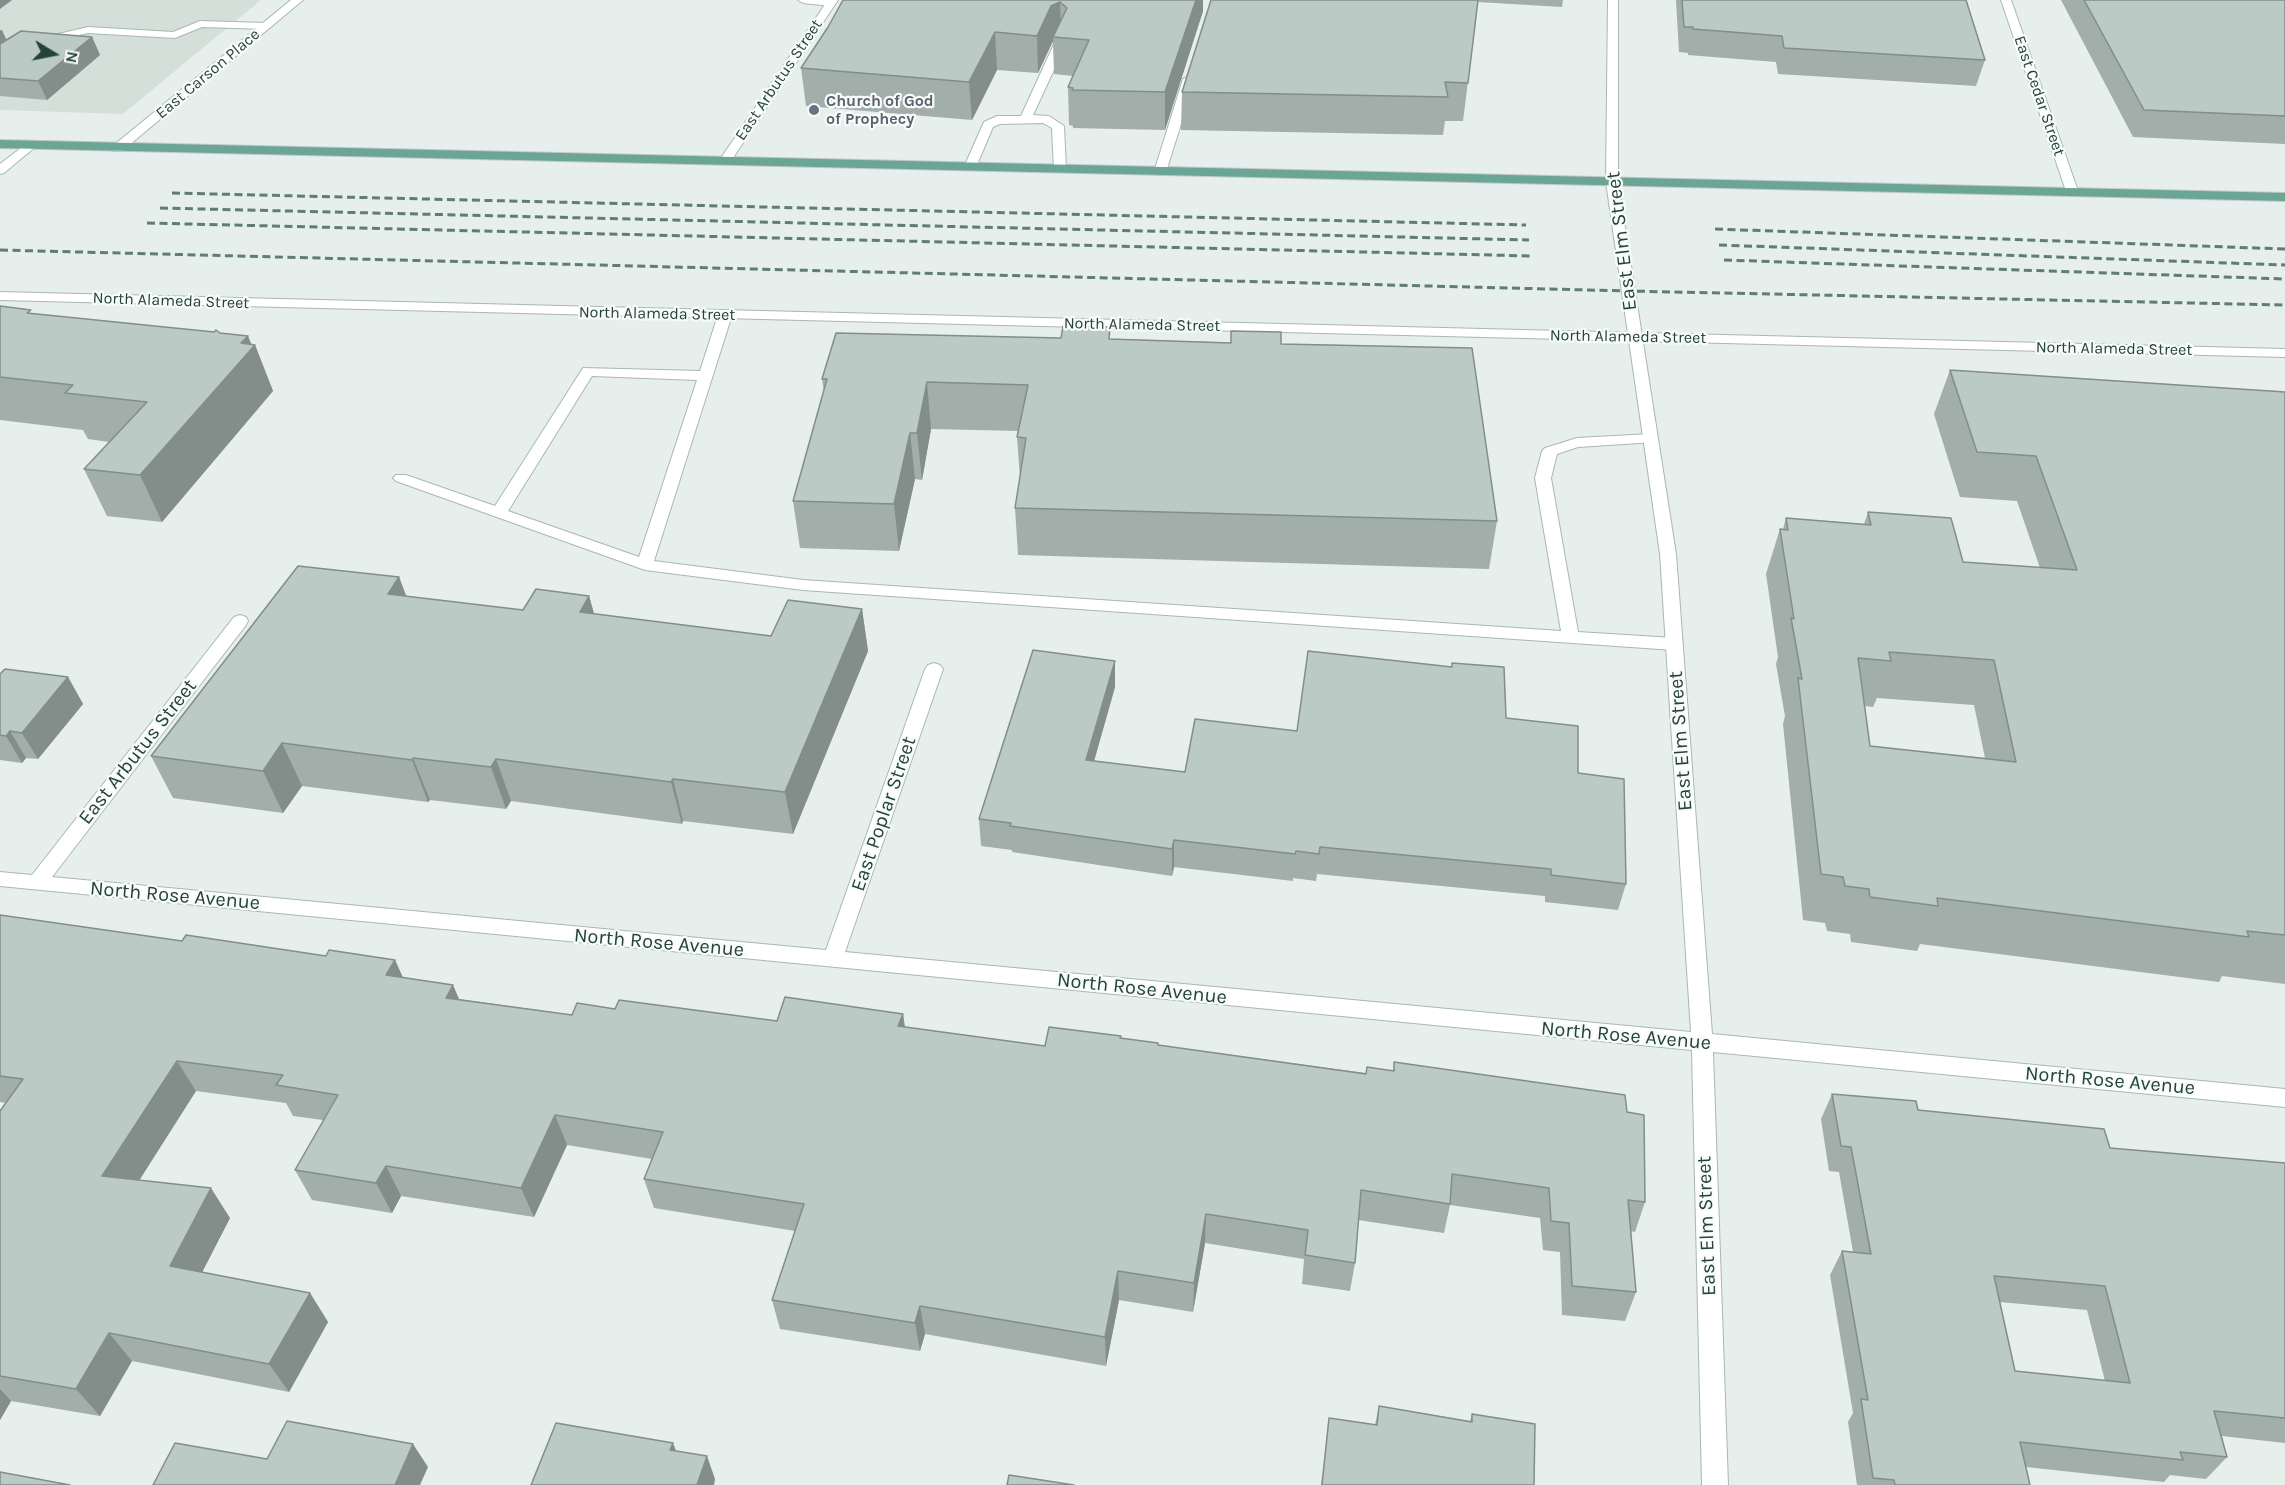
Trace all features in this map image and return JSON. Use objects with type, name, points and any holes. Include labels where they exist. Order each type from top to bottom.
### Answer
[{"type":"main road","points":[[0,144],[2285,197]]},
{"type":"street","name":"East Carson Place","points":[[118,148],[298,0]]},
{"type":"street","points":[[803,0],[832,1]]},
{"type":"street","name":"East Elm Street","points":[[1613,0],[1612,182],[1668,554],[1702,1043],[1715,1485]]},
{"type":"street","name":"East Cedar Street","points":[[2006,0],[2073,191]]},
{"type":"street","name":"East Arbutus Street","points":[[725,160],[832,1]]},
{"type":"street","points":[[0,63],[24,45],[88,30],[175,35],[200,24],[266,26]]},
{"type":"street","points":[[1025,119],[1060,44]]},
{"type":"street","points":[[1160,172],[1194,64]]},
{"type":"street","points":[[970,167],[988,125],[997,120],[1045,118],[1058,126],[1060,169]]},
{"type":"street","points":[[0,170],[30,145]]},
{"type":"street","name":"North Alameda Street","points":[[0,296],[2285,353]]},
{"type":"street","points":[[645,565],[725,315]]},
{"type":"street","points":[[499,513],[588,371],[706,376]]},
{"type":"street","points":[[1570,636],[1543,478],[1550,452],[1577,443],[1650,439]]},
{"type":"street","points":[[401,478],[645,565],[803,585],[1674,644]]},
{"type":"street","name":"East Arbutus Street","points":[[36,883],[240,621]]},
{"type":"street","name":"East Poplar Street","points":[[833,959],[934,669]]},
{"type":"street","name":"North Rose Avenue","points":[[0,879],[2285,1098]]},
{"type":"shaded area","points":[[0,0],[261,0],[123,114],[0,110]]},
{"type":"building","points":[[843,0],[1196,0],[1165,92],[1072,90],[1073,88],[1068,87],[1089,40],[1053,37],[1067,8],[1060,2],[1051,6],[1037,36],[995,32],[969,82],[801,68]]},
{"type":"building","points":[[1211,0],[1478,0],[1468,83],[1445,82],[1448,97],[1182,92]]},
{"type":"building","points":[[1682,0],[1966,0],[1985,60],[1784,48],[1782,36],[1684,27]]},
{"type":"building","points":[[2084,0],[2285,0],[2285,116],[2144,110]]},
{"type":"building","points":[[21,31],[92,37],[38,81],[0,78],[0,44]]},
{"type":"building","points":[[0,306],[31,310],[27,313],[214,332],[216,330],[220,333],[248,336],[241,343],[255,345],[140,475],[84,469],[147,402],[65,393],[73,385],[0,377]]},
{"type":"building","points":[[1063,326],[1110,327],[1109,339],[1231,343],[1231,331],[1281,332],[1281,344],[1472,348],[1497,521],[1015,508],[1026,438],[1017,437],[1028,385],[927,382],[917,433],[910,433],[894,504],[793,501],[827,379],[822,379],[836,333],[1061,338]]},
{"type":"building","points":[[1950,370],[2285,392],[2285,935],[2247,931],[2249,937],[1937,898],[1938,906],[1870,897],[1869,889],[1845,886],[1843,877],[1821,874],[1798,678],[1802,679],[1791,618],[1794,619],[1780,529],[1788,530],[1786,518],[1871,525],[1868,512],[1951,518],[1963,562],[2077,570],[2036,456],[1977,452]],"holes":[[[1889,652],[1994,660],[2016,762],[1870,746],[1858,658],[1891,661]]]},
{"type":"building","points":[[298,566],[399,577],[388,594],[523,610],[536,589],[589,596],[580,612],[771,636],[788,600],[862,609],[785,792],[673,779],[671,782],[496,759],[491,767],[413,758],[412,760],[282,743],[263,771],[151,756]]},
{"type":"building","points":[[1033,650],[1115,661],[1086,760],[1185,772],[1195,719],[1297,731],[1308,651],[1452,667],[1452,663],[1504,667],[1506,718],[1578,726],[1578,773],[1624,779],[1626,884],[1551,875],[1551,869],[1320,847],[1319,854],[1296,851],[1295,854],[1174,840],[1172,849],[1010,826],[1011,823],[979,819]]},
{"type":"building","points":[[5,669],[68,677],[22,733],[10,731],[6,736],[0,735],[0,674]]},
{"type":"building","points":[[0,915],[182,941],[186,935],[326,956],[329,950],[395,960],[386,975],[453,985],[446,998],[572,1015],[577,1003],[615,1009],[619,1000],[777,1021],[785,997],[903,1014],[898,1026],[1045,1046],[1049,1027],[1121,1036],[1120,1038],[1158,1043],[1158,1045],[1366,1074],[1367,1067],[1394,1071],[1394,1062],[1625,1095],[1627,1112],[1644,1115],[1645,1202],[1628,1200],[1636,1292],[1572,1286],[1569,1223],[1551,1221],[1549,1188],[1452,1174],[1450,1204],[1361,1190],[1355,1263],[1305,1255],[1308,1230],[1206,1214],[1194,1283],[1118,1271],[1105,1337],[920,1306],[915,1323],[772,1300],[804,1204],[644,1179],[663,1132],[555,1115],[521,1188],[386,1166],[376,1183],[295,1170],[338,1095],[276,1085],[283,1075],[177,1061],[102,1176],[211,1188],[170,1266],[310,1293],[269,1364],[109,1333],[76,1389],[0,1376],[0,1111],[23,1079],[0,1076]]},
{"type":"building","points":[[1832,1094],[1916,1101],[1918,1110],[2104,1129],[2110,1148],[2285,1163],[2285,1418],[2214,1411],[2227,1457],[2180,1452],[2183,1460],[2020,1442],[2030,1485],[1895,1485],[1894,1480],[1873,1478],[1861,1399],[1868,1400],[1842,1251],[1871,1254],[1851,1147],[1841,1146]],"holes":[[[1994,1276],[2105,1286],[2130,1383],[2015,1371]]]},
{"type":"building","points":[[1379,1406],[1472,1422],[1472,1414],[1535,1424],[1534,1485],[1322,1485],[1329,1418],[1377,1425]]},
{"type":"building","points":[[287,1421],[413,1444],[395,1485],[153,1485],[175,1443],[267,1459]]},
{"type":"building","points":[[556,1423],[673,1443],[670,1450],[707,1456],[697,1485],[531,1485]]},
{"type":"building","points":[[0,1472],[70,1485],[0,1485]]},
{"type":"building","points":[[1009,1475],[1074,1485],[1007,1485]]},
{"type":"railway","points":[[172,193],[1526,225]]},
{"type":"railway","points":[[160,208],[1529,240]]},
{"type":"railway","points":[[147,223],[1532,256]]},
{"type":"railway","points":[[1715,229],[2285,249]]},
{"type":"railway","points":[[1719,245],[2285,265]]},
{"type":"railway","points":[[0,250],[1628,291],[2285,305]]},
{"type":"railway","points":[[1724,260],[2285,279]]},
{"type":"place","name":"Church of God of Prophecy","points":[[814,110]]}]
